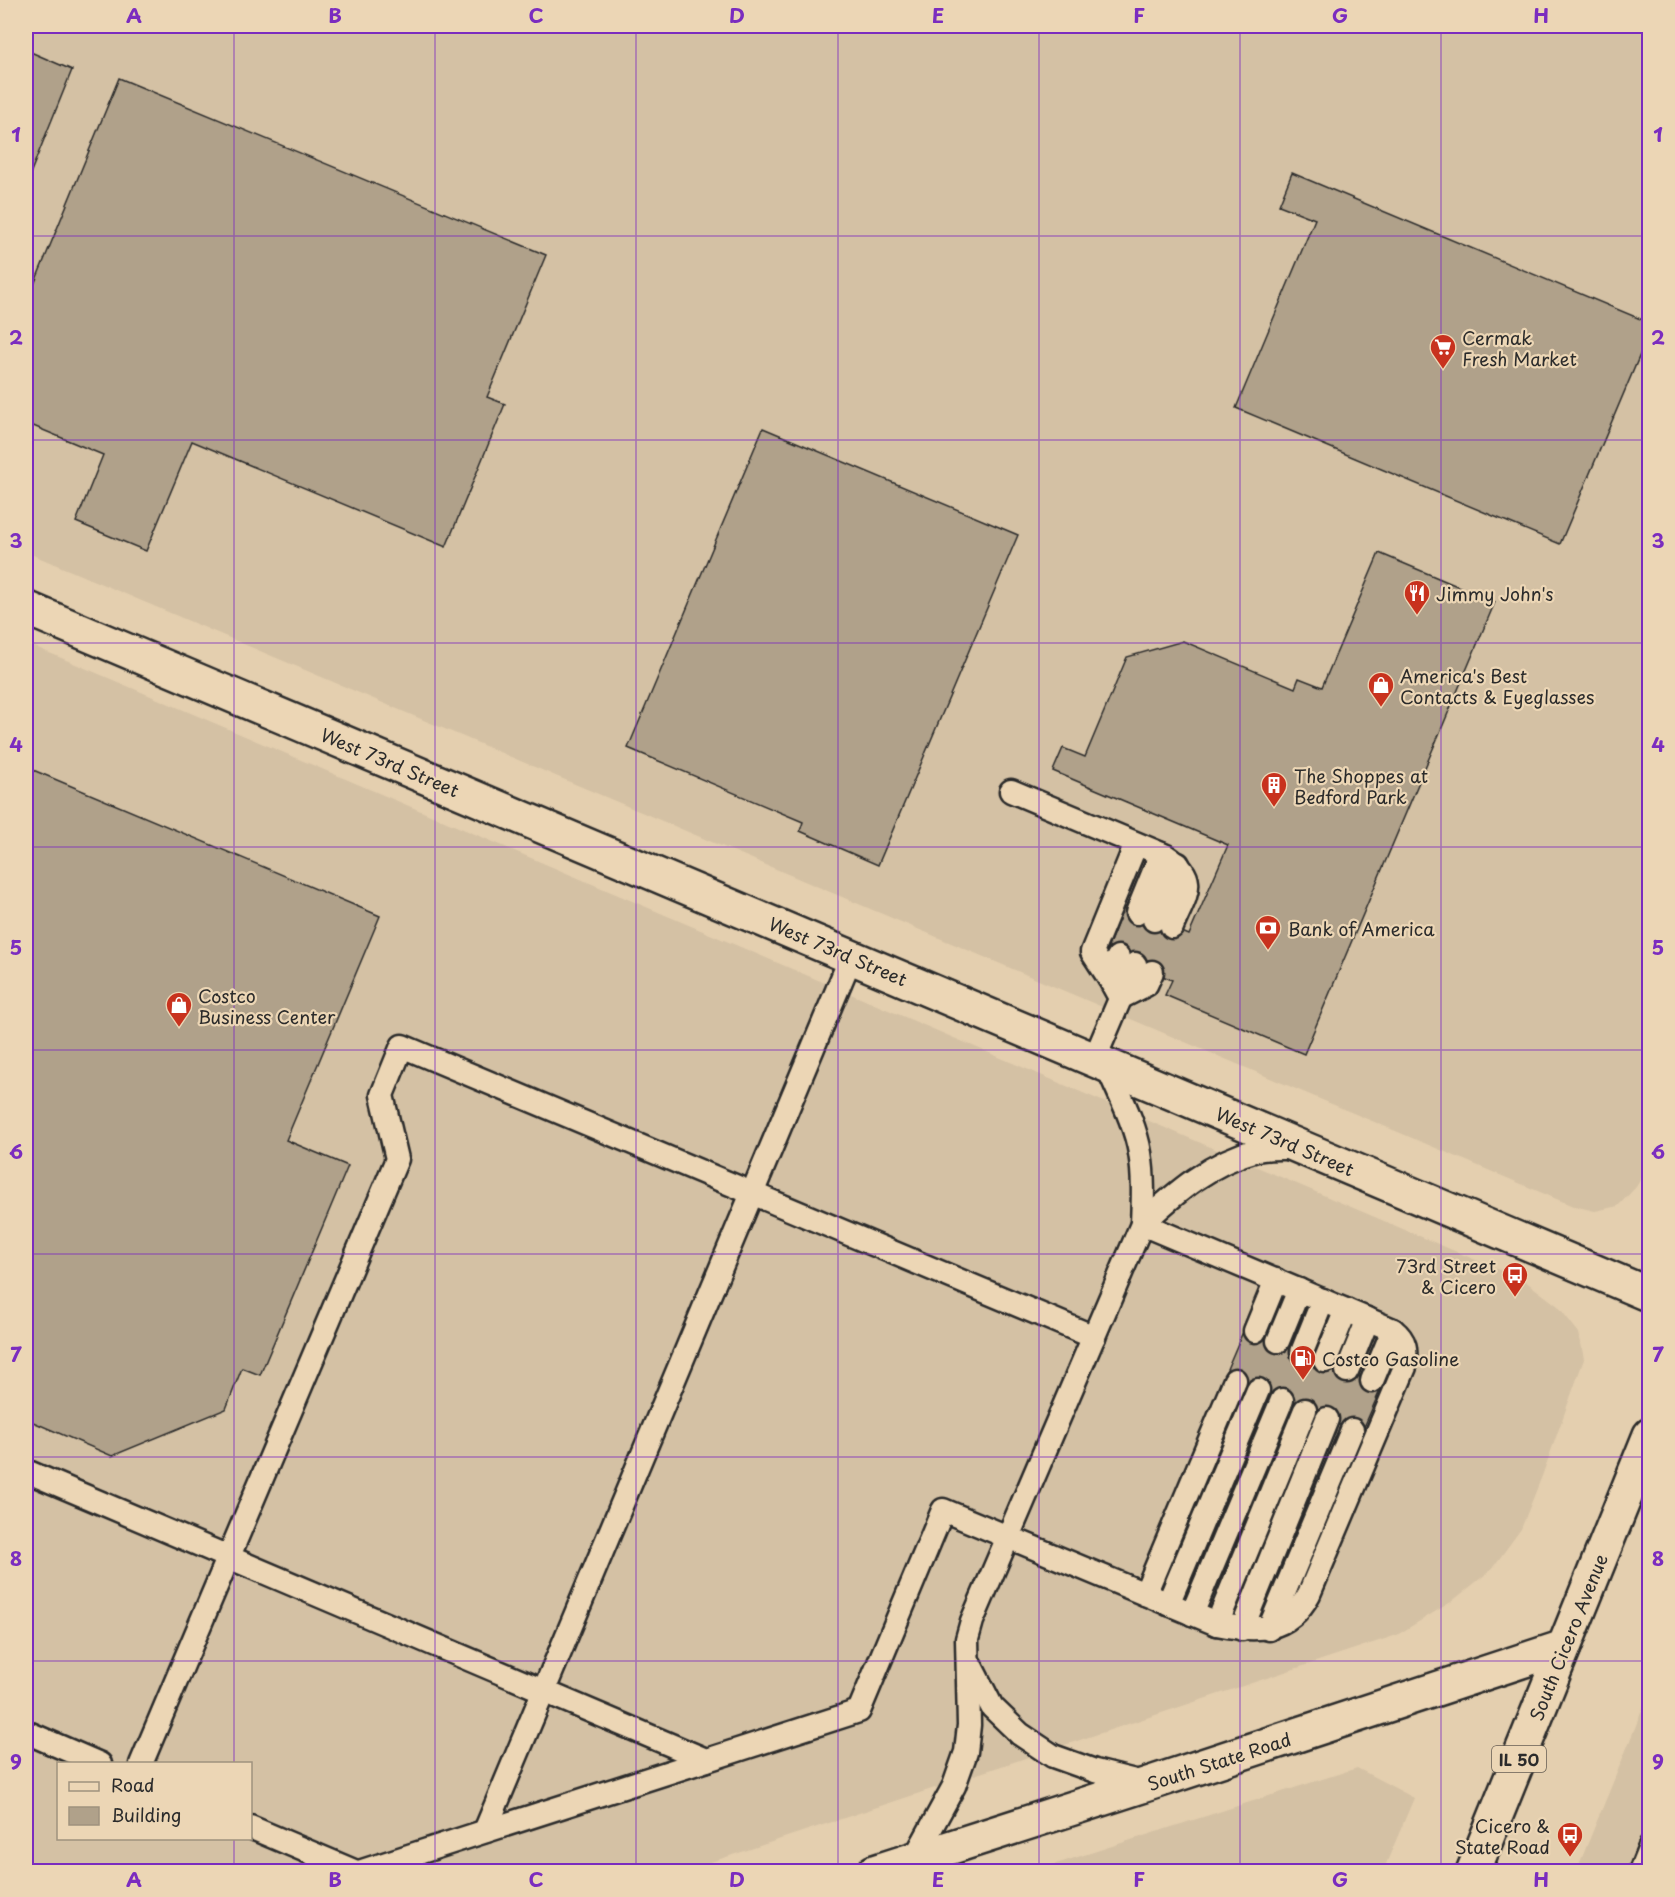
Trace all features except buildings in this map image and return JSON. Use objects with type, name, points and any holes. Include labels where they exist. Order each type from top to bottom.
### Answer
[{"type":"street","name":"West 73rd Street","points":[[26,608],[1650,1295]]},
{"type":"street","name":"South Cicero Avenue","points":[[1473,1872],[1650,1435]]},
{"type":"street","name":"South State Road","points":[[874,1872],[1564,1647]]},
{"type":"lane","points":[[1011,791],[1169,859],[1187,874],[1188,890],[1154,920],[1169,859]]},
{"type":"lane","points":[[914,1859],[954,1786],[966,1752],[969,1725],[967,1639],[972,1621],[1142,1224],[1143,1181],[1140,1152],[1135,1133],[1100,1063],[1129,968],[1092,952],[1136,844]]},
{"type":"lane","points":[[485,1831],[851,957]]},
{"type":"lane","points":[[142,1762],[397,1159],[382,1095],[402,1046],[1094,1337]]},
{"type":"lane","points":[[1142,1224],[1168,1199],[1198,1176],[1226,1161],[1259,1150],[1301,1147]]},
{"type":"lane","points":[[252,1828],[357,1872],[859,1711],[943,1510],[1217,1624],[1242,1629],[1269,1629],[1290,1618],[1302,1607],[1310,1594],[1405,1366],[1406,1351],[1402,1337],[1393,1330],[1368,1319],[1142,1224]]},
{"type":"lane","points":[[1255,1331],[1276,1280]]},
{"type":"lane","points":[[1278,1341],[1299,1290]]},
{"type":"lane","points":[[1302,1352],[1323,1300]]},
{"type":"lane","points":[[1325,1361],[1346,1310]]},
{"type":"lane","points":[[1347,1371],[1368,1319]]},
{"type":"lane","points":[[1372,1381],[1393,1330]]},
{"type":"lane","points":[[1145,1594],[1234,1380]]},
{"type":"lane","points":[[1168,1604],[1258,1390]]},
{"type":"lane","points":[[1192,1614],[1282,1400]]},
{"type":"lane","points":[[1217,1624],[1305,1410]]},
{"type":"lane","points":[[1242,1629],[1327,1419]]},
{"type":"lane","points":[[1269,1629],[1352,1430]]},
{"type":"lane","points":[[26,1471],[706,1760]]},
{"type":"lane","points":[[967,1658],[992,1707],[1020,1734],[1053,1756],[1095,1771],[1148,1784]]},
{"type":"lane","points":[[26,1732],[95,1762]]},
{"type":"lane","points":[[1640,1872],[1650,1847]]},
{"type":"shaded area","points":[[26,26],[1649,26],[1650,1164],[1636,1187],[1618,1206],[1595,1211],[1573,1206],[26,552]]},
{"type":"shaded area","points":[[26,643],[1525,1281],[1558,1306],[1579,1333],[1584,1359],[1521,1529],[1491,1570],[1451,1602],[1397,1635],[684,1871],[26,1871]]},
{"type":"shaded area","points":[[1649,1693],[1649,1871],[1576,1872],[1614,1780]]},
{"type":"shaded area","points":[[1357,1768],[1414,1798],[1383,1871],[1034,1871]]},
{"type":"place","name":"Cermak Fresh Market","points":[[1443,370]]},
{"type":"place","name":"Jimmy John's","points":[[1417,616]]},
{"type":"place","name":"America's Best Contacts & Eyeglasses","points":[[1381,708]]},
{"type":"place","name":"The Shoppes at Bedford Park","points":[[1274,808]]},
{"type":"place","name":"Bank of America","points":[[1268,951]]},
{"type":"place","name":"Costco Business Center","points":[[179,1028]]},
{"type":"place","name":"73rd Street & Cicero","points":[[1515,1298]]},
{"type":"place","name":"Costco Gasoline","points":[[1303,1381]]},
{"type":"place","name":"Cicero & State Road","points":[[1570,1858]]}]
